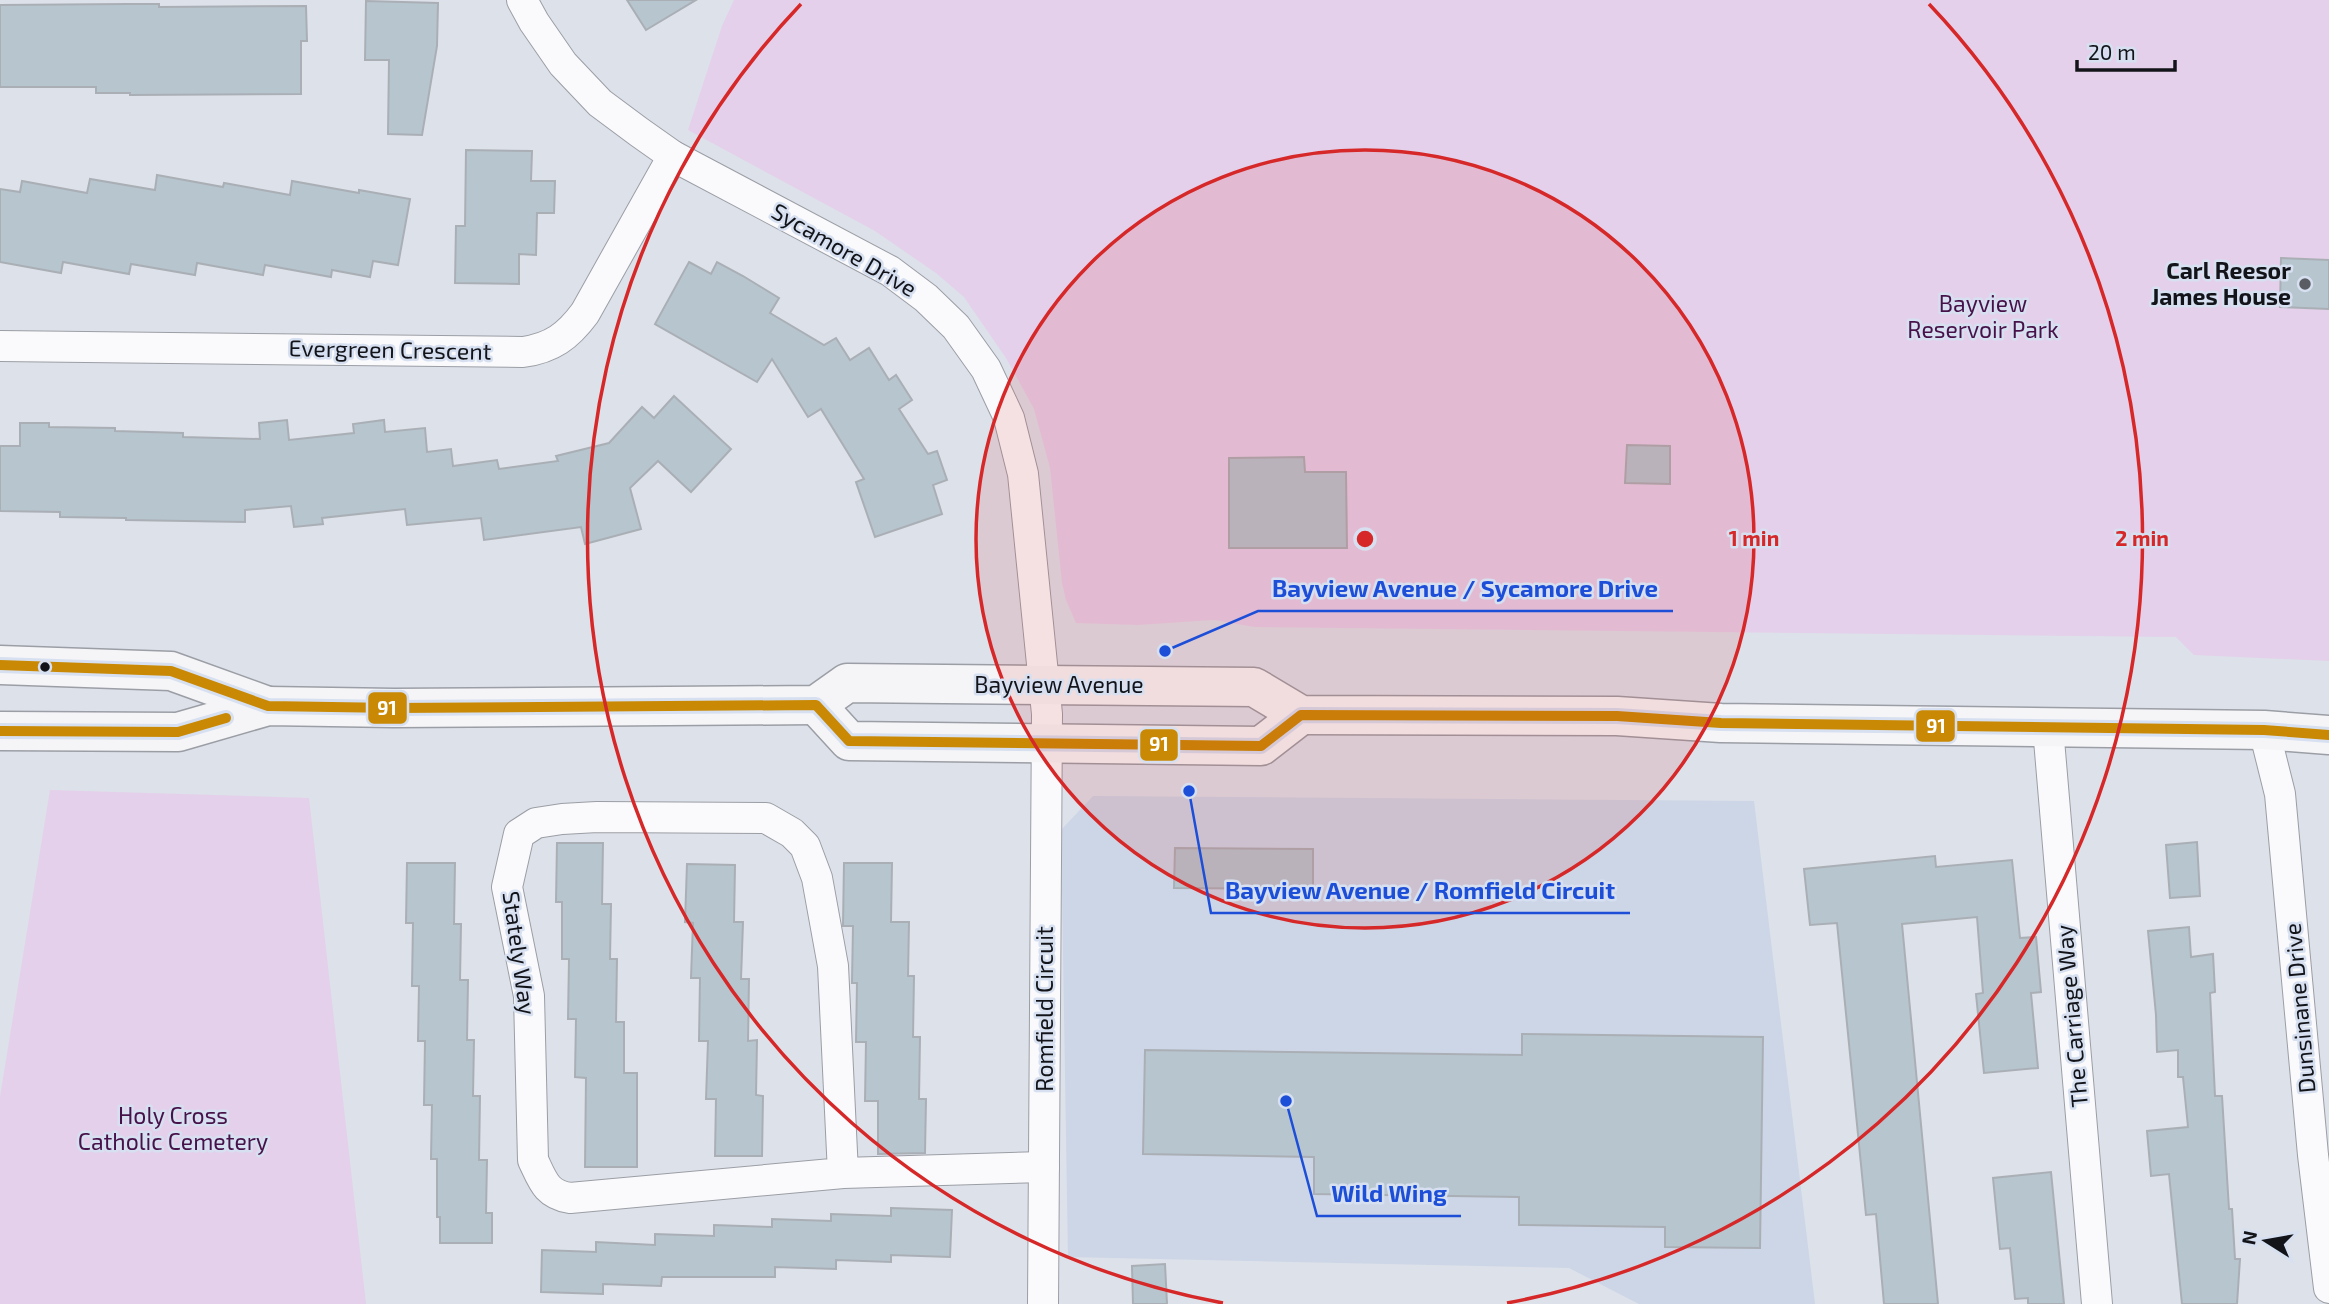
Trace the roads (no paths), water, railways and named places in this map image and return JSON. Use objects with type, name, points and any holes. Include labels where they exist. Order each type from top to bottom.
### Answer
[{"type":"main road","points":[[0,665],[171,670],[268,706]]},
{"type":"main road","name":"Bayview Avenue","points":[[1047,714],[847,683],[816,705],[849,741],[1047,714],[1254,687],[1301,715],[1261,746],[1047,714]]},
{"type":"main road","points":[[0,731],[178,732],[268,706],[394,708],[816,705]]},
{"type":"main road","points":[[1301,715],[1617,716],[1721,723],[2264,730],[2329,735]]},
{"type":"street","name":"Sycamore Drive","points":[[522,0],[563,64],[600,103],[673,156],[890,271],[926,298],[956,327],[986,369],[1009,418],[1023,474],[1047,714]]},
{"type":"street","name":"Evergreen Crescent","points":[[0,346],[523,352],[541,349],[558,341],[573,329],[585,313],[673,156]]},
{"type":"street","name":"Romfield Circuit","points":[[1043,1304],[1047,714]]},
{"type":"street","name":"The Carriage Way","points":[[2048,728],[2097,1304]]},
{"type":"street","name":"Dunsinane Drive","points":[[2264,730],[2280,794],[2321,1154],[2329,1288]]},
{"type":"street","name":"Stately Way","points":[[843,1172],[833,966],[817,878],[804,846],[792,833],[765,818],[597,817],[536,823],[519,834],[508,887],[529,996],[533,1160],[543,1183],[555,1195],[570,1198],[843,1172],[1044,1167]]},
{"type":"place","name":"Carl Reesor James House","points":[[2305,284]]},
{"type":"place","name":"Bayview Avenue / Sycamore Drive","points":[[1165,651]]},
{"type":"place","name":"Bayview Avenue / Romfield Circuit","points":[[1189,791]]},
{"type":"place","name":"Wild Wing","points":[[1286,1101]]},
{"type":"park label","name":"Bayview Reservoir Park","points":[[1983,317]]},
{"type":"park label","name":"Holy Cross Catholic Cemetery","points":[[173,1129]]}]
